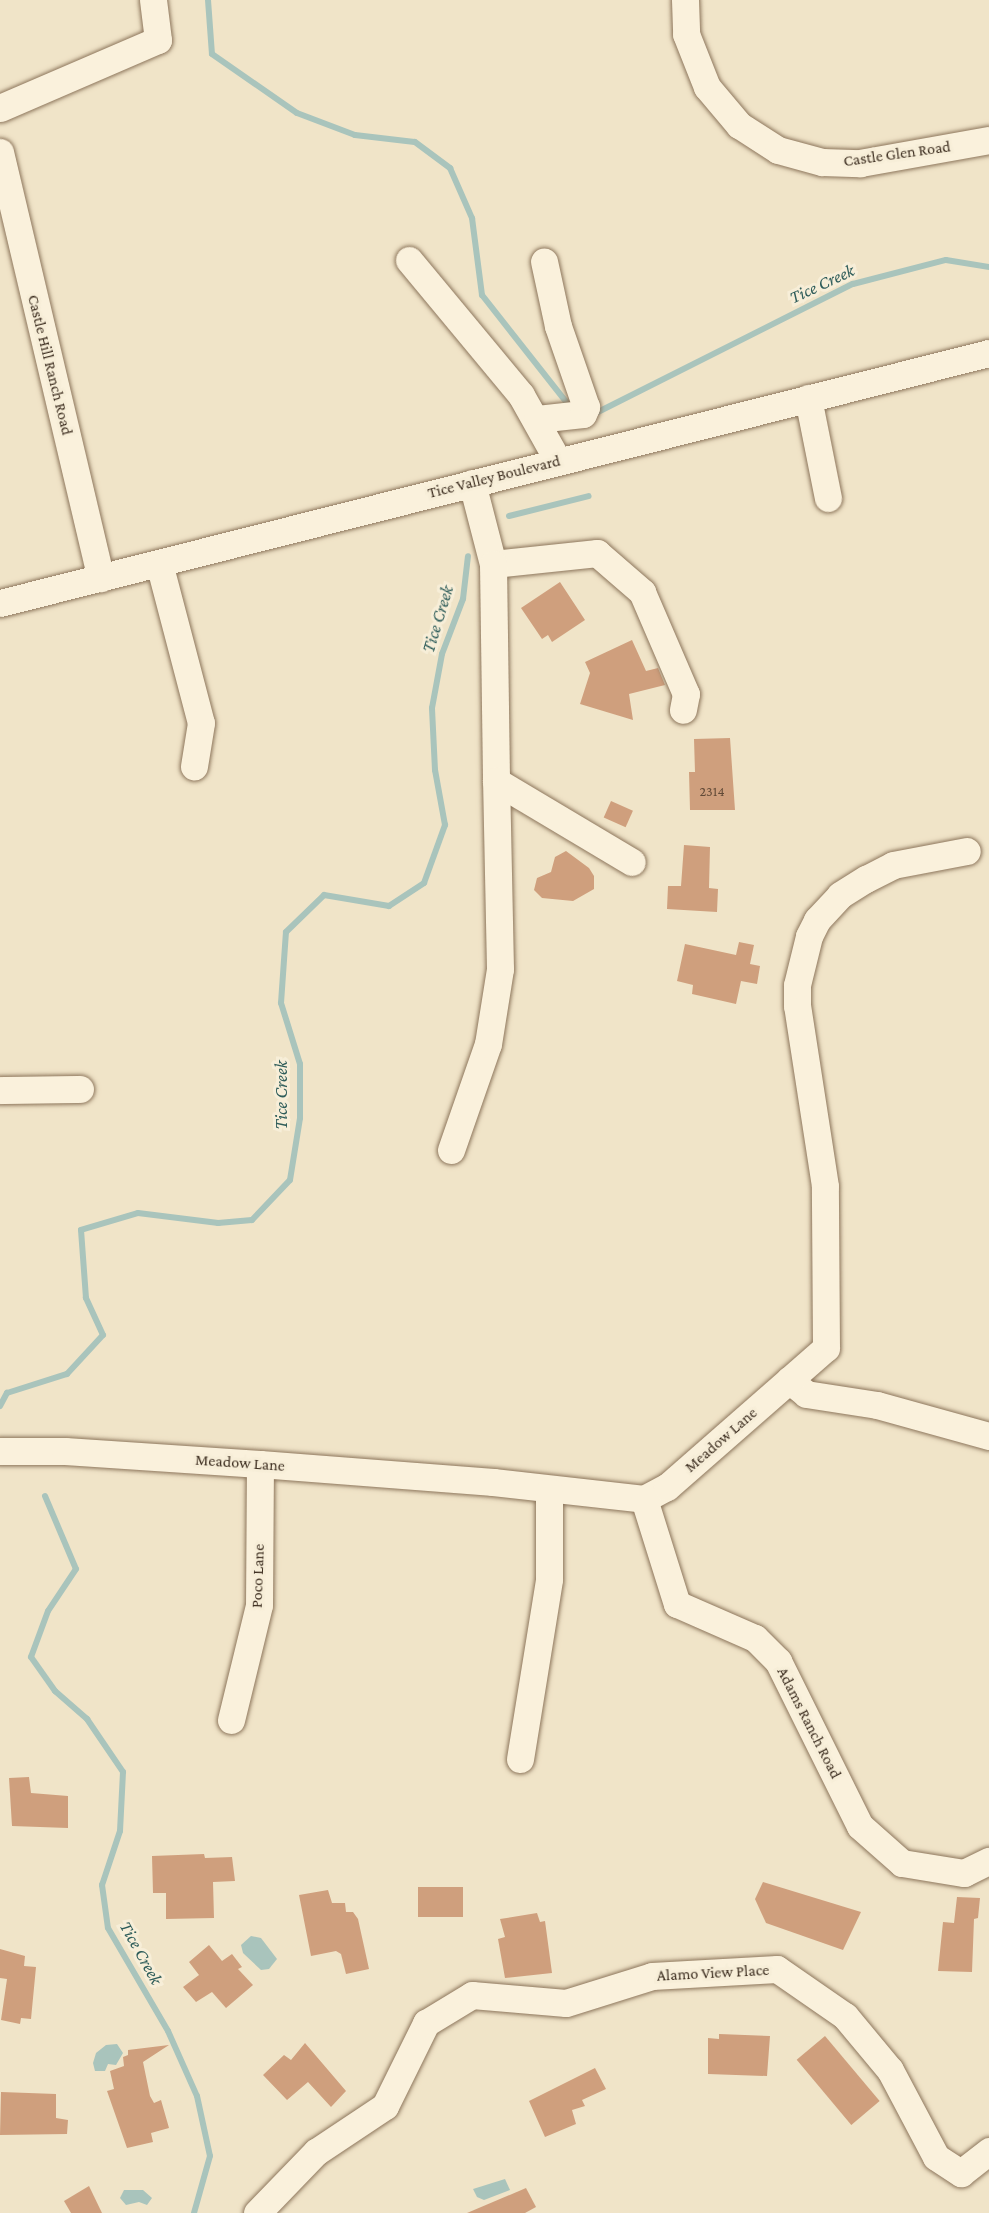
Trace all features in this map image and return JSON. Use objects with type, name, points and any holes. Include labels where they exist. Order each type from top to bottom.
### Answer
[{"type":"street","points":[[0,108],[158,40],[153,0]]},
{"type":"street","name":"Castle Glen Road","points":[[685,0],[686,34],[707,87],[740,125],[778,150],[822,162],[860,163],[989,140]]},
{"type":"street","name":"Castle Hill Ranch Road","points":[[1,165],[101,578]]},
{"type":"street","points":[[409,260],[537,419],[558,461]]},
{"type":"street","points":[[537,419],[575,415],[586,407],[558,326],[544,261]]},
{"type":"street","name":"Tice Valley Boulevard","points":[[0,603],[989,353]]},
{"type":"street","points":[[808,398],[828,498]]},
{"type":"street","points":[[451,1150],[488,1044],[500,969],[493,564],[472,483]]},
{"type":"street","points":[[493,564],[597,554],[642,592],[686,694],[683,710]]},
{"type":"street","points":[[159,563],[201,723],[194,766]]},
{"type":"street","points":[[496,781],[632,862]]},
{"type":"street","name":"Meadow Lane","points":[[0,1452],[65,1452],[260,1464],[493,1482],[549,1491],[644,1499],[667,1487],[826,1348],[825,1186],[797,1006],[803,952],[817,920],[840,895],[893,865],[968,851]]},
{"type":"street","points":[[0,1090],[80,1089]]},
{"type":"street","points":[[789,1380],[806,1394],[877,1405],[989,1436]]},
{"type":"street","name":"Poco Lane","points":[[231,1720],[259,1605],[260,1464]]},
{"type":"street","points":[[520,1759],[549,1579],[549,1491]]},
{"type":"street","name":"Adams Ranch Road","points":[[644,1499],[677,1604],[755,1638],[778,1661],[860,1826],[902,1863],[964,1873],[989,1862]]},
{"type":"street","name":"Alamo View Place","points":[[257,2213],[316,2152],[385,2106],[426,2023],[472,1995],[566,2002],[652,1976],[777,1969],[845,2016],[890,2070],[936,2157],[961,2173],[989,2151]]},
{"type":"water","points":[[251,1936],[261,1938],[277,1959],[269,1969],[261,1970],[243,1953],[241,1945]]},
{"type":"water","points":[[117,2044],[123,2053],[116,2065],[108,2064],[105,2071],[95,2071],[93,2063],[96,2053],[106,2045]]},
{"type":"water","points":[[505,2179],[510,2190],[484,2200],[477,2197],[473,2189]]},
{"type":"water","points":[[124,2190],[143,2190],[152,2198],[147,2205],[139,2202],[126,2205],[120,2198]]},
{"type":"building","points":[[560,582],[585,620],[552,642],[548,635],[542,639],[521,608]]},
{"type":"building","points":[[632,640],[646,671],[658,668],[665,685],[629,694],[633,720],[580,704],[590,673],[585,662]]},
{"type":"building","points":[[730,738],[735,810],[690,810],[689,772],[695,772],[694,739]]},
{"type":"building","points":[[611,801],[633,811],[626,827],[604,817]]},
{"type":"building","points":[[684,845],[710,847],[709,888],[718,889],[717,912],[667,909],[668,886],[681,886]]},
{"type":"building","points":[[566,851],[589,868],[594,876],[594,889],[573,901],[542,898],[534,890],[537,878],[551,872],[555,857]]},
{"type":"building","points":[[739,942],[754,945],[750,964],[760,966],[757,984],[741,981],[736,1004],[692,994],[693,985],[677,981],[685,944],[736,955]]},
{"type":"building","points":[[29,1777],[31,1793],[68,1796],[68,1828],[12,1826],[9,1778]]},
{"type":"building","points":[[204,1854],[205,1858],[232,1857],[235,1881],[213,1882],[214,1918],[166,1919],[166,1893],[153,1893],[152,1856]]},
{"type":"building","points":[[763,1882],[861,1912],[843,1950],[766,1923],[755,1899]]},
{"type":"building","points":[[418,1887],[463,1887],[463,1917],[418,1917]]},
{"type":"building","points":[[328,1890],[332,1903],[345,1903],[346,1912],[353,1912],[358,1919],[369,1969],[346,1974],[341,1954],[336,1951],[311,1956],[299,1895]]},
{"type":"building","points":[[957,1897],[980,1898],[978,1918],[974,1919],[972,1972],[938,1971],[943,1922],[954,1923]]},
{"type":"building","points":[[537,1913],[540,1922],[545,1921],[552,1973],[505,1978],[498,1939],[505,1937],[500,1919]]},
{"type":"building","points":[[209,1945],[222,1961],[232,1954],[242,1967],[238,1969],[253,1985],[226,2008],[212,1992],[196,2002],[183,1987],[199,1975],[189,1962]]},
{"type":"building","points":[[0,1949],[25,1956],[24,1966],[36,1967],[31,2019],[21,2018],[20,2024],[1,2020],[7,1979],[0,1978]]},
{"type":"building","points":[[719,2034],[770,2036],[767,2076],[708,2074],[708,2038],[719,2039]]},
{"type":"building","points":[[825,2036],[880,2101],[851,2125],[797,2060]]},
{"type":"building","points":[[305,2043],[346,2091],[331,2107],[308,2082],[287,2100],[263,2075],[284,2055],[291,2060]]},
{"type":"building","points":[[169,2045],[143,2062],[150,2096],[154,2103],[161,2100],[169,2128],[151,2133],[153,2142],[127,2148],[107,2091],[114,2089],[110,2071],[124,2066],[123,2057],[128,2055],[128,2050]]},
{"type":"building","points":[[595,2068],[606,2089],[582,2100],[585,2106],[572,2110],[576,2124],[545,2137],[529,2101]]},
{"type":"building","points":[[1,2092],[56,2094],[56,2118],[68,2120],[67,2134],[0,2135]]},
{"type":"building","points":[[89,2186],[102,2213],[71,2213],[64,2201]]},
{"type":"building","points":[[526,2188],[536,2207],[525,2213],[467,2213]]},
{"type":"waterway","points":[[208,0],[212,54],[297,113],[355,135],[415,142],[450,168],[472,218],[482,295],[571,408]]},
{"type":"waterway","name":"Tice Creek","points":[[592,415],[853,284],[946,260],[989,267]]},
{"type":"waterway","name":"Tice Creek","points":[[509,516],[589,496]]},
{"type":"waterway","name":"Tice Creek","points":[[0,1406],[7,1393],[67,1374],[103,1335],[86,1298],[81,1230],[138,1213],[218,1223],[252,1220],[290,1180],[300,1118],[300,1064],[281,1003],[286,932],[324,895],[389,906],[424,883],[445,825],[435,770],[432,708],[442,654],[463,599],[468,556]]},
{"type":"waterway","name":"Tice Creek","points":[[45,1496],[76,1569],[48,1611],[31,1657],[55,1691],[87,1719],[123,1772],[120,1831],[102,1885],[108,1928],[168,2031],[197,2096],[210,2156],[194,2213]]}]
